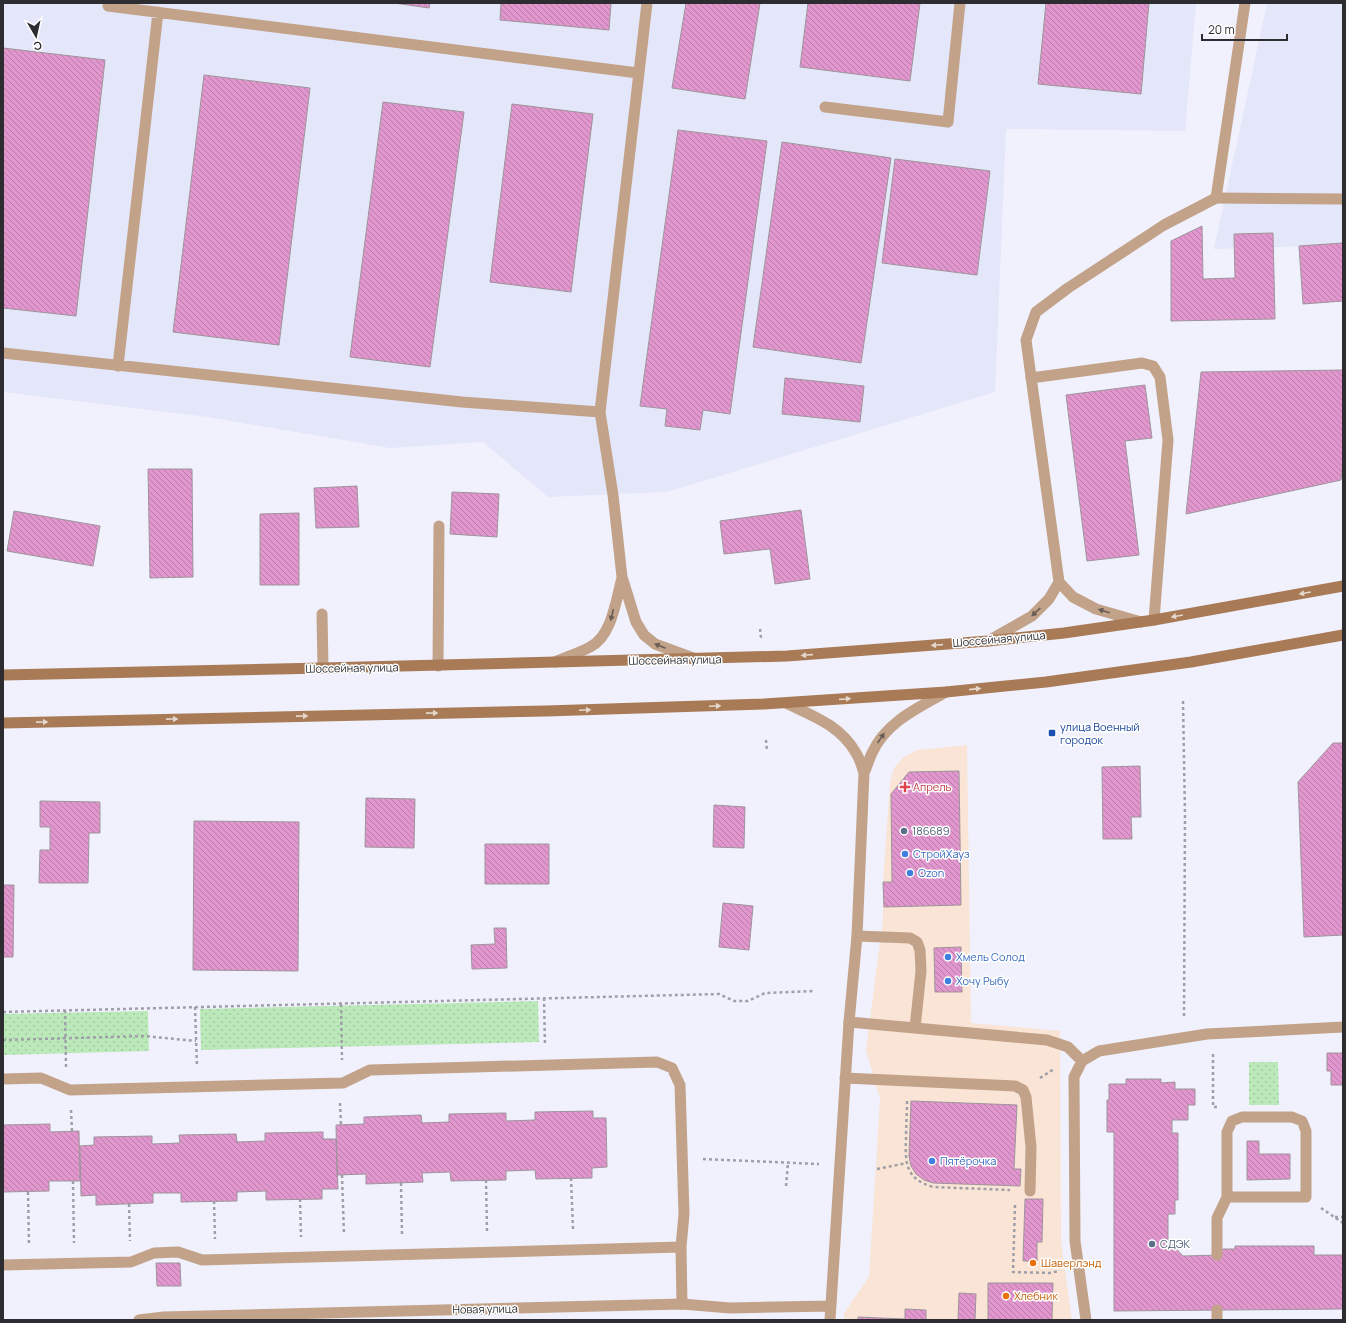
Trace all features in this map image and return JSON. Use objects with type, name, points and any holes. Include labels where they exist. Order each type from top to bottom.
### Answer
[{"type":"main road","name":"Шоссейная улица","points":[[3,675],[438,666],[787,656],[988,641],[1141,622],[1343,586]]},
{"type":"main road","points":[[3,723],[546,711],[786,703],[946,692],[1046,682],[1191,662],[1343,635]]},
{"type":"street","points":[[647,3],[600,412],[613,495],[622,577],[636,622],[644,635],[655,644],[696,659]]},
{"type":"street","points":[[825,107],[948,122],[960,3]]},
{"type":"street","points":[[1216,198],[1245,3]]},
{"type":"street","points":[[108,6],[638,72]]},
{"type":"street","points":[[118,366],[158,12]]},
{"type":"street","points":[[1141,622],[1096,609],[1073,597],[1059,582],[1026,340],[1036,312],[1068,288],[1164,226],[1216,198],[1343,199]]},
{"type":"street","points":[[3,354],[462,402],[600,412]]},
{"type":"street","points":[[1031,378],[1142,363],[1153,366],[1160,377],[1168,440],[1154,620]]},
{"type":"street","points":[[438,666],[440,526]]},
{"type":"street","points":[[553,663],[591,647],[602,637],[610,624],[622,577]]},
{"type":"street","points":[[988,641],[1032,616],[1049,599],[1059,582]]},
{"type":"street","points":[[322,614],[323,668]]},
{"type":"street","points":[[830,1320],[845,1078],[857,936],[864,773],[872,752],[884,733],[901,718],[946,692]]},
{"type":"street","points":[[786,703],[829,723],[845,736],[857,753],[864,773]]},
{"type":"street","points":[[857,936],[910,938],[917,942],[920,950],[921,971],[915,1028]]},
{"type":"street","points":[[849,1022],[1047,1040],[1068,1048],[1082,1061]]},
{"type":"street","points":[[1086,1320],[1075,1241],[1074,1077],[1082,1061],[1099,1051],[1213,1034],[1343,1027]]},
{"type":"street","points":[[3,1079],[40,1078],[70,1090],[343,1083],[370,1070],[657,1062],[672,1068],[680,1085],[684,1214],[681,1247],[682,1304]]},
{"type":"street","points":[[845,1078],[1015,1086],[1023,1090],[1026,1097],[1032,1147],[1030,1191]]},
{"type":"street","points":[[1217,1255],[1217,1218],[1228,1197],[1227,1132],[1232,1121],[1242,1117],[1292,1117],[1302,1121],[1306,1131],[1306,1197],[1228,1197]]},
{"type":"street","points":[[3,1265],[131,1262],[154,1253],[178,1252],[202,1260],[681,1247]]},
{"type":"street","name":"Новая улица","points":[[139,1320],[682,1304],[730,1308],[831,1306]]},
{"type":"path","points":[[760,630],[760,638]]},
{"type":"path","points":[[1183,701],[1185,816],[1184,1038]]},
{"type":"path","points":[[766,740],[767,751]]},
{"type":"path","points":[[3,1012],[719,994],[734,1001],[748,1001],[765,993],[815,991]]},
{"type":"path","points":[[544,998],[545,1065]]},
{"type":"path","points":[[341,1004],[343,1083]]},
{"type":"path","points":[[195,1007],[197,1086]]},
{"type":"path","points":[[65,1010],[66,1071],[70,1090]]},
{"type":"path","points":[[3,1040],[144,1036],[196,1041]]},
{"type":"path","points":[[1023,1090],[1056,1068],[1082,1061]]},
{"type":"path","points":[[1213,1065],[1213,1090]]},
{"type":"path","points":[[908,1081],[905,1157],[906,1163],[914,1177],[922,1184],[933,1187],[1030,1191]]},
{"type":"path","points":[[682,1158],[822,1164]]},
{"type":"path","points":[[786,1186],[788,1163]]},
{"type":"path","points":[[877,1169],[906,1163]]},
{"type":"path","points":[[342,1175],[344,1256]]},
{"type":"path","points":[[571,1178],[573,1250]]},
{"type":"path","points":[[486,1180],[488,1252]]},
{"type":"path","points":[[73,1181],[75,1263]]},
{"type":"path","points":[[401,1183],[403,1255]]},
{"type":"path","points":[[1015,1190],[1013,1272],[1050,1273]]},
{"type":"path","points":[[28,1192],[30,1265]]},
{"type":"path","points":[[1306,1197],[1343,1223]]},
{"type":"path","points":[[300,1199],[302,1257]]},
{"type":"path","points":[[214,1201],[216,1259]]},
{"type":"path","points":[[129,1204],[131,1262]]},
{"type":"path","points":[[1334,1217],[1343,1217]]},
{"type":"shaded area","points":[[3,3],[1196,3],[1185,131],[1006,129],[995,392],[667,492],[548,497],[483,442],[390,448],[208,417],[3,392]]},
{"type":"shaded area","points":[[1267,3],[1343,3],[1343,245],[1214,249]]},
{"type":"shaded area","points":[[967,745],[971,1023],[1060,1031],[1061,1242],[1072,1320],[844,1320],[844,1313],[869,1277],[880,1099],[866,1050],[883,919],[883,882],[890,783],[894,768],[904,757],[917,750]]},
{"type":"green space","points":[[538,1001],[539,1042],[201,1050],[200,1009]]},
{"type":"green space","points":[[148,1011],[149,1051],[3,1055],[3,1014]]},
{"type":"green space","points":[[1249,1062],[1278,1062],[1279,1105],[1249,1105]]},
{"type":"building","points":[[394,3],[430,3],[429,8]]},
{"type":"building","points":[[501,3],[611,3],[609,30],[500,20]]},
{"type":"building","points":[[686,3],[760,3],[745,99],[672,88]]},
{"type":"building","points":[[808,3],[920,3],[910,81],[800,67]]},
{"type":"building","points":[[1046,3],[1149,3],[1141,94],[1038,84]]},
{"type":"building","points":[[3,48],[105,60],[76,316],[3,308]]},
{"type":"building","points":[[204,75],[310,88],[279,345],[173,332]]},
{"type":"building","points":[[383,102],[464,112],[430,367],[350,357]]},
{"type":"building","points":[[512,104],[593,114],[571,292],[490,282]]},
{"type":"building","points":[[678,130],[767,141],[730,414],[703,410],[700,430],[665,426],[667,409],[640,406]]},
{"type":"building","points":[[782,142],[891,158],[861,363],[753,347]]},
{"type":"building","points":[[895,159],[990,171],[977,275],[882,263]]},
{"type":"building","points":[[1202,226],[1203,279],[1235,278],[1234,234],[1273,233],[1275,319],[1171,321],[1171,241]]},
{"type":"building","points":[[1343,243],[1343,301],[1303,304],[1299,246]]},
{"type":"building","points":[[1343,370],[1343,461],[1341,480],[1186,514],[1201,372]]},
{"type":"building","points":[[785,378],[864,386],[860,422],[782,414]]},
{"type":"building","points":[[1145,385],[1152,438],[1125,441],[1139,555],[1087,561],[1066,395]]},
{"type":"building","points":[[148,469],[192,469],[193,577],[150,578]]},
{"type":"building","points":[[357,486],[359,527],[316,528],[314,488]]},
{"type":"building","points":[[452,492],[499,494],[497,537],[450,534]]},
{"type":"building","points":[[801,510],[810,579],[775,584],[770,549],[724,554],[720,521]]},
{"type":"building","points":[[14,511],[100,526],[93,566],[7,551]]},
{"type":"building","points":[[299,513],[299,585],[260,585],[260,514]]},
{"type":"building","points":[[1333,743],[1343,743],[1343,935],[1304,937],[1298,782]]},
{"type":"building","points":[[1140,766],[1141,817],[1131,817],[1132,839],[1103,839],[1102,767]]},
{"type":"building","points":[[959,771],[961,905],[884,907],[883,882],[892,882],[891,794],[909,772]]},
{"type":"building","points":[[366,798],[415,799],[414,848],[365,847]]},
{"type":"building","points":[[40,801],[100,802],[100,833],[89,833],[88,883],[39,883],[40,850],[50,850],[50,827],[40,827]]},
{"type":"building","points":[[714,805],[745,807],[744,848],[713,847]]},
{"type":"building","points":[[194,821],[299,822],[298,971],[193,970]]},
{"type":"building","points":[[485,844],[549,844],[549,884],[485,884]]},
{"type":"building","points":[[3,885],[14,885],[13,957],[3,957]]},
{"type":"building","points":[[723,903],[753,906],[749,950],[719,947]]},
{"type":"building","points":[[494,928],[506,928],[507,968],[472,969],[471,945],[495,944]]},
{"type":"building","points":[[961,947],[962,992],[935,992],[934,948]]},
{"type":"building","points":[[1327,1053],[1343,1053],[1343,1085],[1331,1085],[1331,1071],[1327,1071]]},
{"type":"building","points":[[1126,1079],[1161,1079],[1161,1083],[1175,1082],[1175,1089],[1195,1089],[1195,1105],[1188,1105],[1188,1120],[1172,1120],[1172,1133],[1178,1133],[1178,1200],[1175,1200],[1175,1214],[1168,1214],[1168,1240],[1183,1256],[1220,1255],[1220,1249],[1235,1249],[1235,1246],[1314,1246],[1314,1255],[1343,1255],[1343,1309],[1114,1311],[1114,1132],[1107,1132],[1107,1100],[1109,1100],[1109,1084],[1126,1084]]},
{"type":"building","points":[[911,1101],[1017,1105],[1014,1169],[1021,1169],[1020,1186],[933,1183],[924,1180],[916,1174],[911,1166],[909,1156]]},
{"type":"building","points":[[593,1111],[593,1118],[606,1118],[607,1167],[592,1168],[592,1178],[536,1179],[535,1170],[506,1171],[506,1180],[451,1181],[450,1172],[422,1173],[423,1182],[366,1184],[366,1174],[337,1175],[336,1125],[364,1124],[364,1117],[421,1115],[422,1123],[449,1122],[449,1114],[506,1113],[506,1121],[535,1120],[535,1112]]},
{"type":"building","points":[[50,1124],[50,1132],[79,1131],[80,1181],[49,1181],[49,1191],[3,1192],[3,1125]]},
{"type":"building","points":[[323,1132],[323,1139],[336,1139],[338,1189],[322,1189],[322,1199],[266,1200],[266,1191],[237,1192],[237,1201],[181,1202],[181,1193],[153,1193],[153,1203],[96,1205],[96,1195],[81,1196],[80,1146],[94,1145],[94,1137],[152,1136],[152,1144],[180,1143],[179,1135],[236,1134],[237,1142],[265,1141],[265,1133]]},
{"type":"building","points":[[1247,1141],[1259,1141],[1259,1154],[1290,1154],[1290,1179],[1247,1180]]},
{"type":"building","points":[[1025,1199],[1043,1199],[1042,1242],[1037,1242],[1037,1261],[1023,1261]]},
{"type":"building","points":[[156,1263],[180,1263],[181,1286],[157,1286]]},
{"type":"building","points":[[988,1283],[1053,1283],[1052,1320],[988,1320]]},
{"type":"building","points":[[959,1293],[976,1294],[975,1320],[958,1320]]},
{"type":"building","points":[[905,1309],[926,1310],[926,1320],[858,1320],[858,1317],[905,1319]]},
{"type":"place","name":"улица Военный городок","points":[[1052,733]]},
{"type":"place","name":"Апрель","points":[[905,787]]},
{"type":"place","name":"186689","points":[[904,831]]},
{"type":"place","name":"СтройХауз","points":[[905,854]]},
{"type":"place","name":"Ozon","points":[[910,873]]},
{"type":"place","name":"Хмель Солод","points":[[948,957]]},
{"type":"place","name":"Хочу Рыбу","points":[[948,981]]},
{"type":"place","name":"Пятёрочка","points":[[932,1161]]},
{"type":"place","name":"СДЭК","points":[[1152,1244]]},
{"type":"place","name":"Шаверлэнд","points":[[1033,1263]]},
{"type":"place","name":"Хлебник","points":[[1006,1296]]}]
